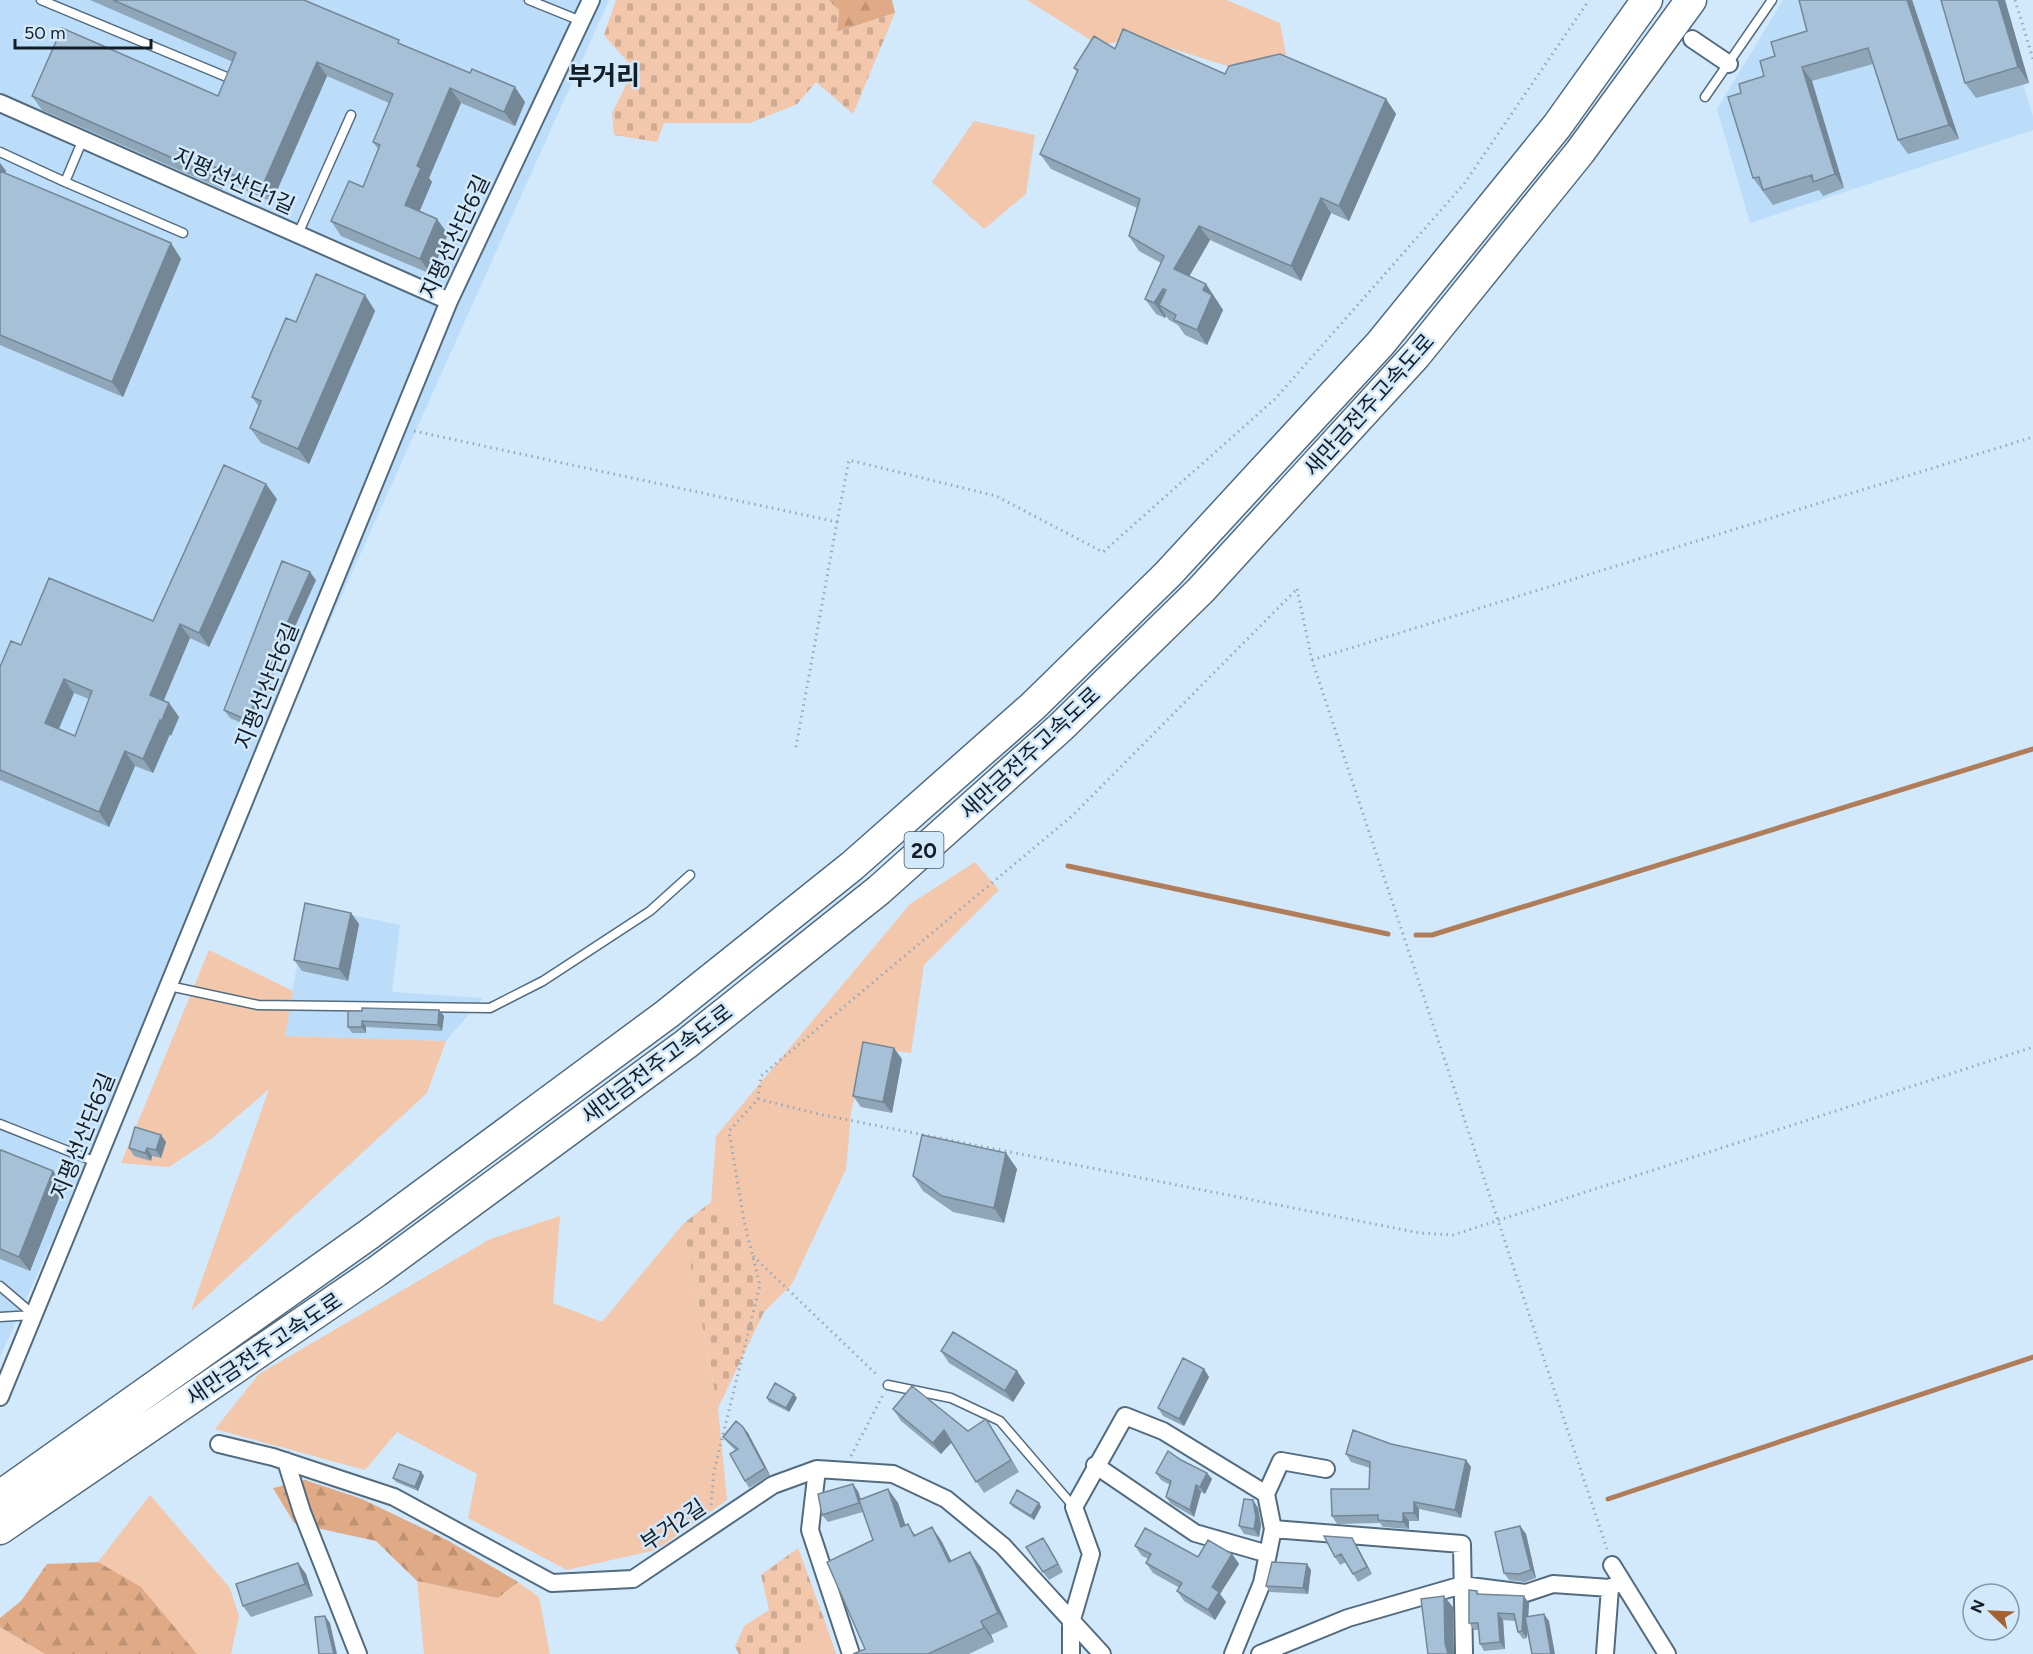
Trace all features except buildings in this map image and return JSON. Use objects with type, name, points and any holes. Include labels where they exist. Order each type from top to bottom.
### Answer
[{"type":"highway","name":"새만금전주고속도로","points":[[0,1496],[368,1235],[667,1014],[852,866],[1032,707],[1168,574],[1380,344],[1557,126],[1647,0]]},
{"type":"highway","name":"새만금전주고속도로","points":[[0,1529],[376,1272],[686,1044],[879,890],[1061,727],[1201,590],[1416,355],[1580,152],[1691,0]]},
{"type":"street","name":"지평선산단6길","points":[[0,1397],[449,301],[591,0]]},
{"type":"street","points":[[1692,39],[1729,64]]},
{"type":"street","name":"지평선산단1길","points":[[0,103],[449,301]]},
{"type":"street","points":[[1071,1654],[1071,1623],[1091,1554],[1074,1507],[1125,1416],[1163,1431],[1266,1494]]},
{"type":"street","name":"부거2길","points":[[219,1444],[286,1461],[394,1497],[552,1583],[633,1579],[773,1485],[817,1469],[893,1474],[946,1499],[1003,1546],[1071,1623],[1102,1654]]},
{"type":"street","points":[[286,1461],[302,1512],[358,1654]]},
{"type":"street","points":[[1233,1654],[1262,1583],[1273,1529],[1266,1494],[1281,1461],[1326,1469]]},
{"type":"street","points":[[1095,1466],[1195,1533],[1268,1554]]},
{"type":"street","points":[[817,1469],[810,1530],[851,1654]]},
{"type":"street","points":[[1273,1529],[1462,1544],[1464,1654]]},
{"type":"street","points":[[1605,1654],[1616,1584],[1612,1565]]},
{"type":"street","points":[[1260,1654],[1348,1618],[1462,1585],[1526,1593],[1553,1584],[1616,1584]]},
{"type":"street","points":[[1616,1584],[1667,1654]]},
{"type":"lane","points":[[41,0],[229,78]]},
{"type":"lane","points":[[529,0],[581,21]]},
{"type":"lane","points":[[1705,97],[1772,0]]},
{"type":"lane","points":[[298,234],[351,115]]},
{"type":"lane","points":[[65,182],[83,139]]},
{"type":"lane","points":[[0,152],[183,233]]},
{"type":"lane","points":[[169,986],[258,1005],[490,1008],[543,981],[650,911],[690,875]]},
{"type":"lane","points":[[0,1124],[96,1162]]},
{"type":"lane","points":[[0,1286],[34,1315]]},
{"type":"lane","points":[[0,1317],[34,1315]]},
{"type":"lane","points":[[888,1385],[951,1398],[1000,1421],[1074,1507]]},
{"type":"path","points":[[796,747],[849,460],[996,496],[1103,552],[1275,399],[1464,184],[1589,0]]},
{"type":"path","points":[[2015,0],[2033,59]]},
{"type":"path","points":[[398,428],[837,522]]},
{"type":"path","points":[[1312,660],[2033,437]]},
{"type":"path","points":[[709,1528],[714,1471],[760,1285],[729,1131],[758,1099],[761,1076],[1072,816],[1297,589],[1312,660],[1612,1565]]},
{"type":"path","points":[[758,1099],[823,1115],[1420,1233],[1453,1235],[2033,1047]]},
{"type":"path","points":[[753,1256],[888,1385],[844,1471]]},
{"type":"shaded area","points":[[0,0],[609,0],[0,1357]]},
{"type":"shaded area","points":[[1783,0],[1997,0],[2033,116],[2033,130],[1750,223],[1717,109]]},
{"type":"shaded area","points":[[308,906],[400,925],[392,992],[483,998],[446,1041],[284,1036]]},
{"type":"green space","points":[[616,0],[828,0],[839,10],[837,32],[895,13],[853,114],[816,82],[797,104],[750,123],[664,123],[657,142],[614,135],[612,113],[634,69],[604,35]]},
{"type":"green space","points":[[828,0],[892,0],[895,13],[837,32],[839,10]]},
{"type":"green space","points":[[1027,0],[1227,0],[1280,23],[1286,55],[1237,69],[1135,37],[1100,46]]},
{"type":"green space","points":[[974,121],[1035,135],[1026,194],[984,229],[932,182]]},
{"type":"green space","points":[[975,862],[999,890],[924,965],[911,1053],[866,1047],[851,1113],[846,1169],[792,1284],[764,1312],[735,1220],[711,1203],[716,1136],[910,904]]},
{"type":"green space","points":[[209,950],[293,991],[285,1036],[446,1041],[427,1093],[191,1311],[269,1089],[211,1139],[169,1167],[121,1163]]},
{"type":"green space","points":[[711,1202],[735,1220],[764,1312],[718,1408],[683,1224]]},
{"type":"green space","points":[[560,1216],[553,1303],[602,1322],[683,1224],[718,1408],[727,1500],[656,1550],[567,1570],[468,1518],[477,1474],[397,1432],[365,1470],[215,1429],[259,1374],[490,1239]]},
{"type":"green space","points":[[305,1480],[362,1499],[447,1540],[518,1582],[498,1598],[417,1581],[376,1541],[294,1523],[273,1488]]},
{"type":"green space","points":[[150,1495],[230,1588],[239,1616],[231,1654],[197,1654],[170,1624],[98,1562]]},
{"type":"green space","points":[[798,1548],[828,1630],[797,1651],[797,1654],[739,1654],[735,1647],[744,1626],[769,1610],[761,1575]]},
{"type":"green space","points":[[98,1562],[141,1587],[197,1654],[45,1654],[0,1627],[0,1618],[21,1601],[47,1564]]},
{"type":"green space","points":[[417,1581],[498,1598],[518,1582],[539,1597],[550,1654],[424,1654]]},
{"type":"green space","points":[[0,1627],[45,1654],[0,1654]]},
{"type":"green space","points":[[828,1630],[836,1654],[797,1654],[796,1651]]},
{"type":"waterway","points":[[1416,935],[1432,935],[2033,749]]},
{"type":"waterway","points":[[1068,866],[1388,934]]},
{"type":"waterway","points":[[1608,1499],[2033,1357]]},
{"type":"district","name":"부거리","points":[[604,76]]}]
